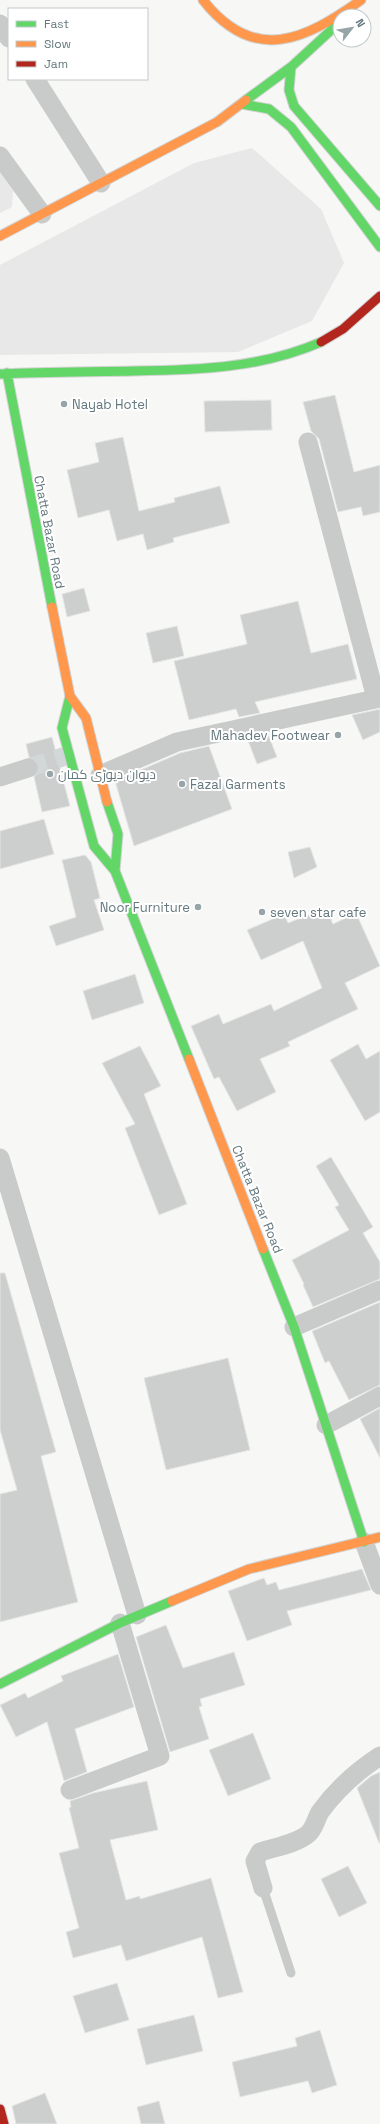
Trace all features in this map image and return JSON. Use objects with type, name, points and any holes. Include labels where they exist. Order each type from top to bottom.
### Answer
[{"type":"main road","points":[[205,3],[227,23],[241,32],[257,39],[273,41],[310,33],[362,0]]},
{"type":"main road","points":[[354,8],[362,0]]},
{"type":"main road","points":[[0,236],[217,122],[291,67],[332,29]]},
{"type":"main road","points":[[291,67],[289,90],[294,106],[380,206]]},
{"type":"main road","points":[[242,104],[269,109],[291,128],[380,247]]},
{"type":"main road","points":[[4,374],[219,369],[260,362],[296,352],[329,338],[357,318],[380,296]]},
{"type":"main road","points":[[357,318],[374,315]]},
{"type":"main road","name":"Chatta Bazar Road","points":[[4,374],[17,429],[70,696],[86,718],[100,775],[118,834],[115,871]]},
{"type":"main road","name":"Chatta Bazar Road","points":[[70,696],[62,728],[94,846],[115,871],[294,1326],[326,1425],[372,1539]]},
{"type":"main road","points":[[0,1684],[137,1615],[249,1569],[372,1539]]},
{"type":"main road","points":[[0,2109],[4,2124]]},
{"type":"street","points":[[0,24],[8,36]]},
{"type":"street","points":[[36,80],[101,183]]},
{"type":"street","points":[[0,156],[42,214]]},
{"type":"street","points":[[100,775],[177,742],[378,698],[308,442]]},
{"type":"street","points":[[0,777],[28,768]]},
{"type":"street","points":[[0,1158],[137,1615]]},
{"type":"street","points":[[294,1326],[380,1290]]},
{"type":"street","points":[[326,1425],[380,1396]]},
{"type":"street","points":[[372,1539],[380,1585]]},
{"type":"street","points":[[70,1790],[160,1756],[120,1623]]},
{"type":"street","points":[[263,1888],[255,1861],[260,1852],[298,1840],[309,1833],[320,1812],[340,1788],[360,1770],[380,1756]]},
{"type":"lane","points":[[263,1888],[291,1973]]},
{"type":"shaded area","points":[[252,148],[321,209],[344,263],[312,321],[238,352],[0,355],[0,265],[194,163]]},
{"type":"shaded area","points":[[0,172],[13,191],[12,207],[0,213]]},
{"type":"building","points":[[335,395],[354,472],[380,465],[380,512],[363,516],[361,507],[338,512],[319,439],[311,431],[303,402]]},
{"type":"building","points":[[271,400],[272,430],[205,432],[204,401]]},
{"type":"building","points":[[123,437],[139,511],[175,502],[174,498],[220,486],[230,523],[173,538],[174,542],[147,550],[143,534],[117,541],[109,510],[78,518],[67,470],[99,462],[95,443]]},
{"type":"building","points":[[84,588],[90,611],[67,617],[62,594]]},
{"type":"building","points":[[298,601],[311,653],[348,644],[357,679],[255,702],[260,713],[239,717],[236,709],[189,720],[174,661],[247,644],[240,615]]},
{"type":"building","points":[[177,626],[184,656],[153,663],[146,633]]},
{"type":"building","points":[[380,709],[380,732],[363,740],[352,715]]},
{"type":"building","points":[[268,734],[277,757],[257,764],[247,738]]},
{"type":"building","name":"دیوان دیوڑی کمان","points":[[52,737],[70,806],[42,812],[34,777],[39,771],[39,765],[35,760],[29,757],[26,744]]},
{"type":"building","points":[[209,746],[232,809],[134,846],[115,781],[180,753]]},
{"type":"building","points":[[44,819],[54,854],[0,869],[0,831]]},
{"type":"building","points":[[310,847],[317,867],[294,878],[288,852]]},
{"type":"building","points":[[85,855],[91,862],[100,898],[94,900],[104,930],[56,946],[49,926],[76,917],[62,860]]},
{"type":"building","points":[[326,908],[333,924],[356,913],[380,966],[345,983],[358,1009],[288,1042],[290,1046],[260,1059],[276,1092],[237,1111],[219,1077],[214,1079],[191,1026],[219,1014],[223,1024],[271,1004],[274,1011],[322,988],[303,941],[261,960],[247,930],[284,914],[288,923]]},
{"type":"building","points":[[135,974],[144,1003],[92,1020],[83,991]]},
{"type":"building","points":[[358,1044],[366,1059],[380,1051],[380,1112],[365,1121],[330,1060]]},
{"type":"building","points":[[140,1046],[161,1086],[144,1094],[187,1204],[159,1215],[125,1128],[135,1124],[102,1063]]},
{"type":"building","points":[[331,1157],[373,1227],[363,1233],[380,1262],[380,1279],[313,1307],[292,1260],[349,1230],[335,1207],[339,1205],[316,1166]]},
{"type":"building","points":[[0,1273],[5,1273],[56,1452],[41,1456],[78,1602],[0,1622],[0,1494],[17,1490],[0,1430]]},
{"type":"building","points":[[380,1302],[380,1385],[349,1400],[329,1361],[325,1363],[312,1331]]},
{"type":"building","points":[[228,1358],[250,1450],[166,1470],[144,1378]]},
{"type":"building","points":[[380,1408],[380,1458],[360,1419]]},
{"type":"building","points":[[362,1569],[371,1590],[287,1611],[292,1625],[247,1641],[228,1591],[264,1578],[267,1585],[276,1582],[279,1590]]},
{"type":"building","points":[[166,1625],[183,1668],[234,1652],[245,1685],[200,1699],[202,1706],[199,1707],[209,1739],[170,1752],[136,1637]]},
{"type":"building","points":[[118,1654],[134,1707],[75,1729],[87,1772],[64,1781],[47,1722],[16,1737],[0,1705],[25,1693],[28,1698],[63,1681],[61,1676]]},
{"type":"building","points":[[253,1733],[271,1779],[228,1796],[209,1750]]},
{"type":"building","points":[[380,1772],[379,1843],[357,1788],[371,1776]]},
{"type":"building","points":[[147,1781],[158,1830],[110,1840],[126,1900],[140,1896],[140,1899],[211,1878],[243,1992],[218,1998],[202,1937],[126,1961],[121,1945],[73,1958],[66,1932],[79,1928],[59,1853],[79,1848],[69,1808],[71,1807],[70,1801],[93,1793]]},
{"type":"building","points":[[348,1866],[367,1903],[339,1917],[321,1879]]},
{"type":"building","points":[[117,1983],[129,2020],[85,2033],[73,1996]]},
{"type":"building","points":[[194,2015],[203,2051],[146,2065],[137,2029]]},
{"type":"building","points":[[320,2030],[337,2085],[312,2093],[308,2081],[240,2097],[232,2062],[297,2046],[295,2038]]},
{"type":"building","points":[[45,2093],[57,2124],[16,2124],[12,2106]]},
{"type":"building","points":[[159,2101],[165,2124],[141,2124],[137,2107]]},
{"type":"tunnel","points":[[28,768],[69,755]]},
{"type":"traffic: fast","points":[[246,100],[291,67],[332,29]]},
{"type":"traffic: fast","points":[[291,67],[289,90],[294,106],[380,206]]},
{"type":"traffic: fast","points":[[242,104],[269,109],[291,127],[380,247]]},
{"type":"traffic: fast","points":[[0,374],[158,371],[229,366],[276,357],[299,351],[321,342]]},
{"type":"traffic: fast","points":[[7,373],[52,607]]},
{"type":"traffic: fast","points":[[70,696],[62,728],[94,846],[115,871],[189,1059]]},
{"type":"traffic: fast","points":[[107,802],[118,834],[115,871]]},
{"type":"traffic: fast","points":[[263,1249],[294,1327],[364,1542]]},
{"type":"traffic: fast","points":[[0,1684],[120,1623],[172,1601]]},
{"type":"traffic: slow","points":[[203,0],[222,20],[241,33],[261,39],[280,39],[300,35],[320,26],[361,0]]},
{"type":"traffic: slow","points":[[0,236],[217,122],[246,100]]},
{"type":"traffic: slow","points":[[52,607],[70,696],[86,718],[107,802]]},
{"type":"traffic: slow","points":[[189,1059],[263,1249]]},
{"type":"traffic: slow","points":[[172,1601],[249,1569],[380,1537]]},
{"type":"traffic: jam","points":[[321,342],[343,329],[380,296]]},
{"type":"traffic: jam","points":[[0,2109],[4,2124]]},
{"type":"place","name":"Nayab Hotel","points":[[64,404]]},
{"type":"place","name":"Mahadev Footwear","points":[[338,735]]},
{"type":"place","name":"دیوان دیوڑی کمان","points":[[50,774]]},
{"type":"place","name":"Fazal Garments","points":[[182,784]]},
{"type":"place","name":"Noor Furniture","points":[[198,907]]},
{"type":"place","name":"seven star cafe","points":[[262,912]]}]
